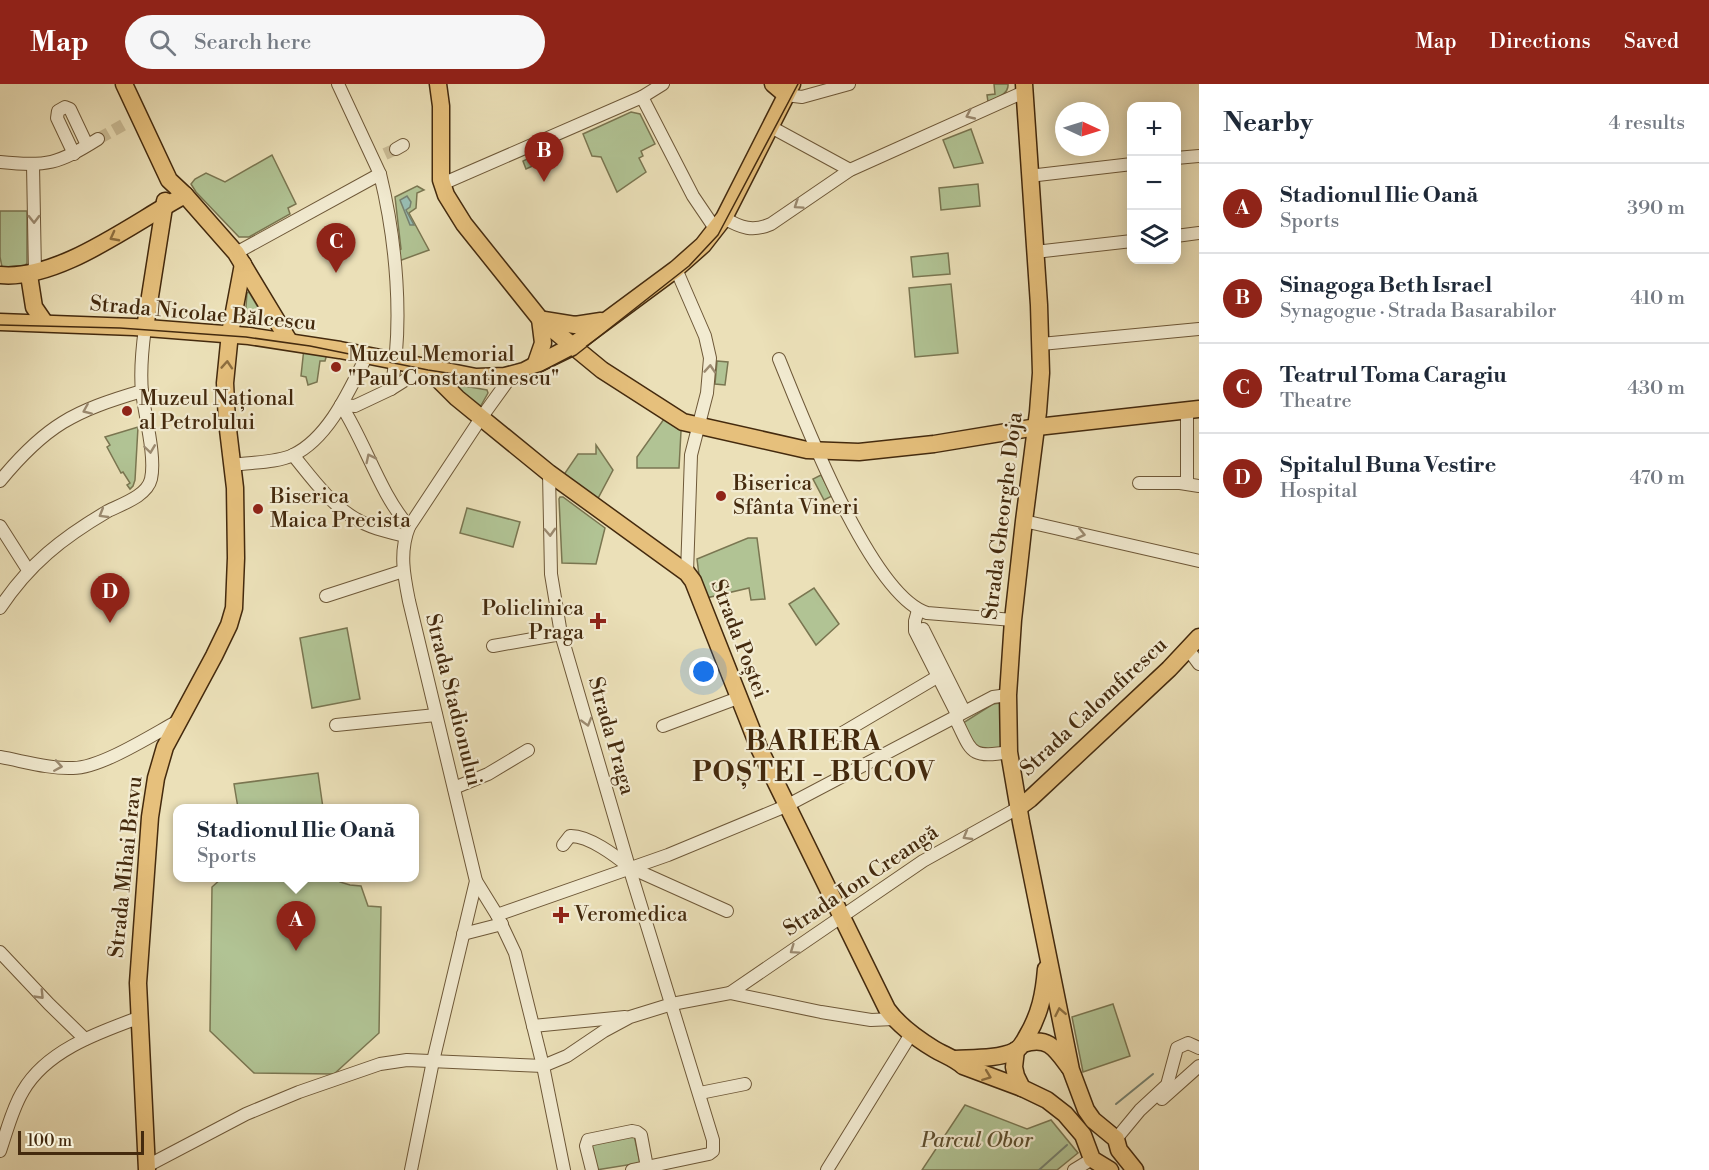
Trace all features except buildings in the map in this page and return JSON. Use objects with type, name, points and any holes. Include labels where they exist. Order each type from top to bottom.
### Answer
[{"type":"main road","points":[[124,84],[169,180],[186,195],[240,258],[289,341]]},
{"type":"main road","points":[[438,84],[441,106],[439,172],[453,208],[464,224],[540,319],[612,377],[683,422],[818,452],[859,452],[904,449],[1037,427],[1193,410]]},
{"type":"main road","points":[[773,84],[789,90]]},
{"type":"main road","name":"Strada Gheorghe Doja","points":[[1024,88],[1041,344],[1041,385],[1014,620],[1008,695],[1009,752],[1018,808],[1071,1070],[1086,1110],[1118,1144],[1135,1170]]},
{"type":"main road","name":"Strada Nicolae Bălcescu","points":[[0,322],[230,334],[289,341],[476,376],[512,375],[536,366],[572,346],[676,269],[703,245],[720,224],[789,90]]},
{"type":"main road","points":[[140,91],[142,121]]},
{"type":"main road","points":[[145,328],[169,180]]},
{"type":"main road","points":[[0,276],[28,275],[108,240],[186,195]]},
{"type":"main road","name":"Strada Mihai Bravu","points":[[147,1168],[138,983],[153,796],[159,763],[233,615],[236,596],[236,558],[232,465],[225,402],[230,334],[240,258]]},
{"type":"main road","points":[[28,275],[34,307],[45,323]]},
{"type":"main road","points":[[540,319],[575,325],[605,320]]},
{"type":"main road","points":[[536,366],[543,343],[540,319]]},
{"type":"main road","name":"Strada Poștei","points":[[426,367],[437,380],[481,418],[549,473],[687,573],[693,581],[759,748],[880,997],[894,1019],[911,1034],[969,1069],[1023,1088],[1047,1100],[1065,1114],[1083,1135],[1102,1164]]},
{"type":"main road","name":"Strada Calomfirescu","points":[[1018,808],[1194,643]]},
{"type":"main road","name":"Strada Gheorghe Doja","points":[[1019,1047],[1035,1023],[1042,1005],[1047,950]]},
{"type":"main road","name":"Strada Gheorghe Doja","points":[[1019,1047],[1039,1041],[1051,1045],[1071,1070]]},
{"type":"main road","points":[[955,1059],[984,1057],[1019,1047],[1014,1067],[1016,1077],[1023,1088]]},
{"type":"main road","points":[[1102,1164],[1117,1157],[1118,1144]]},
{"type":"street","points":[[338,84],[389,152],[380,174],[386,198],[398,319],[396,361],[391,389]]},
{"type":"street","points":[[789,90],[802,97],[849,84]]},
{"type":"street","points":[[442,184],[642,97],[656,86]]},
{"type":"street","points":[[642,97],[693,196],[720,224],[742,228],[762,228],[850,170],[1024,88]]},
{"type":"street","points":[[0,162],[49,164],[74,154],[93,142],[67,107],[57,112],[57,118],[74,154]]},
{"type":"street","points":[[771,127],[850,170]]},
{"type":"street","points":[[1181,158],[1199,156]]},
{"type":"street","points":[[1029,176],[1127,164]]},
{"type":"street","points":[[28,275],[33,165]]},
{"type":"street","points":[[240,258],[380,174]]},
{"type":"street","points":[[1181,235],[1199,233]]},
{"type":"street","points":[[1035,252],[1127,241]]},
{"type":"street","points":[[676,269],[709,346],[710,358],[709,382],[690,468],[687,573]]},
{"type":"street","points":[[0,609],[28,570],[68,536],[138,495],[151,482],[152,460],[141,373],[145,328]]},
{"type":"street","points":[[1041,344],[1199,329]]},
{"type":"street","points":[[232,465],[293,455],[318,435],[341,405],[368,355]]},
{"type":"street","points":[[779,358],[818,452],[868,550],[887,580],[900,595],[918,610],[945,615],[1014,620]]},
{"type":"street","points":[[341,405],[355,406],[391,389],[426,367]]},
{"type":"street","name":"Strada Stadionului","points":[[413,1167],[432,1061],[476,880],[436,715],[402,558],[407,531],[512,375]]},
{"type":"street","points":[[0,481],[28,449],[54,426],[90,408],[142,391]]},
{"type":"street","points":[[341,405],[407,531]]},
{"type":"street","points":[[1139,483],[1193,484],[1193,410]]},
{"type":"street","points":[[293,455],[316,483],[347,514],[368,525],[407,531]]},
{"type":"street","name":"Strada Praga","points":[[549,473],[552,574],[554,600],[561,634],[629,867],[713,1140],[712,1151],[709,1154],[663,1167]]},
{"type":"street","points":[[1024,521],[1199,561]]},
{"type":"street","points":[[0,526],[28,570]]},
{"type":"street","points":[[326,596],[403,571]]},
{"type":"street","points":[[918,610],[915,631],[937,677],[960,716]]},
{"type":"street","points":[[918,610],[922,627],[975,753],[981,756],[1009,752]]},
{"type":"street","points":[[493,646],[561,634]]},
{"type":"street","points":[[1194,643],[1199,664]]},
{"type":"street","points":[[839,735],[937,677]]},
{"type":"street","points":[[464,934],[629,867],[668,855],[786,806],[993,697],[1008,695]]},
{"type":"street","points":[[663,726],[738,698]]},
{"type":"street","points":[[336,725],[436,715]]},
{"type":"street","points":[[0,757],[63,768],[83,768],[132,746],[178,721]]},
{"type":"street","points":[[454,788],[488,774],[528,750]]},
{"type":"street","name":"Strada Ion Creangă","points":[[730,993],[922,861],[1018,808]]},
{"type":"street","points":[[563,845],[570,837],[580,837],[615,855],[629,867],[727,911]]},
{"type":"street","points":[[476,880],[500,919],[515,953],[543,1066],[564,1170]]},
{"type":"street","points":[[0,952],[86,1039]]},
{"type":"street","points":[[147,1168],[246,1114],[299,1092],[387,1062],[407,1060],[543,1066],[567,1056],[630,1017],[672,1004],[730,993],[871,1020],[894,1019]]},
{"type":"street","points":[[533,1026],[630,1017]]},
{"type":"street","points":[[0,1151],[16,1106],[34,1076],[64,1052],[86,1039],[138,1018]]},
{"type":"street","points":[[827,1170],[911,1034]]},
{"type":"street","points":[[1118,1144],[1140,1110],[1167,1085],[1174,1063],[1174,1051],[1179,1046],[1188,1043],[1199,1048]]},
{"type":"street","points":[[1174,1063],[1180,1070],[1196,1068]]},
{"type":"street","points":[[1130,1123],[1170,1093],[1196,1068]]},
{"type":"street","points":[[700,1093],[745,1084]]},
{"type":"street","points":[[591,1170],[586,1146],[588,1140],[632,1131],[637,1132],[640,1136],[647,1167]]},
{"type":"street","points":[[1074,1170],[1102,1164]]},
{"type":"street","points":[[632,1170],[663,1167]]},
{"type":"green space","points":[[994,84],[1008,84],[1008,87],[1002,95],[988,102],[987,95],[995,94]]},
{"type":"green space","points":[[631,112],[640,114],[655,144],[641,151],[643,156],[639,158],[646,172],[617,192],[601,157],[592,156],[583,134]]},
{"type":"green space","points":[[971,129],[983,163],[954,168],[943,140]]},
{"type":"green space","points":[[543,151],[546,160],[526,169],[523,161]]},
{"type":"green space","points":[[272,155],[296,204],[288,208],[290,214],[249,237],[239,237],[191,184],[206,173],[225,182]]},
{"type":"green space","points":[[978,184],[980,206],[941,210],[939,188]]},
{"type":"green space","points":[[417,186],[424,190],[417,193],[416,208],[409,213],[429,250],[399,261],[397,251],[401,249],[395,197]]},
{"type":"green space","points":[[0,211],[27,211],[27,263],[25,266],[2,267]]},
{"type":"green space","points":[[948,253],[950,274],[913,277],[911,257]]},
{"type":"green space","points":[[951,284],[958,353],[915,357],[909,288]]},
{"type":"green space","points":[[249,292],[267,323],[245,320],[247,293]]},
{"type":"green space","points":[[304,348],[327,354],[325,361],[320,361],[317,382],[308,385],[306,377],[301,376]]},
{"type":"green space","points":[[717,361],[728,362],[725,385],[715,384]]},
{"type":"green space","points":[[453,384],[487,390],[488,393],[479,409]]},
{"type":"green space","points":[[664,419],[681,431],[679,468],[637,468],[637,457]]},
{"type":"green space","points":[[138,427],[135,480],[130,489],[127,485],[130,483],[123,472],[121,473],[107,447],[110,445],[105,437]]},
{"type":"green space","points":[[596,445],[613,470],[596,502],[563,476],[578,454],[596,454]]},
{"type":"green space","points":[[821,475],[832,496],[824,500],[813,479]]},
{"type":"green space","points":[[560,497],[605,528],[596,564],[562,563]]},
{"type":"green space","points":[[467,508],[520,522],[513,547],[460,533]]},
{"type":"green space","points":[[748,538],[757,538],[765,599],[751,600],[749,588],[706,598],[697,559]]},
{"type":"green space","points":[[814,588],[839,624],[816,645],[789,604]]},
{"type":"green space","points":[[347,628],[360,699],[312,708],[300,638]]},
{"type":"green space","points":[[1000,703],[1003,709],[1006,749],[977,751],[963,723],[993,704]]},
{"type":"green space","points":[[318,773],[322,804],[237,804],[234,784]]},
{"type":"green space","points":[[218,882],[340,882],[361,886],[368,906],[381,907],[379,1033],[334,1074],[254,1073],[210,1031],[212,887]]},
{"type":"green space","points":[[1113,1004],[1130,1056],[1083,1072],[1072,1017]]},
{"type":"green space","name":"Parcul Obor","points":[[965,1105],[1027,1129],[1051,1120],[1078,1153],[1057,1170],[922,1170]]},
{"type":"green space","points":[[634,1135],[640,1163],[596,1170],[591,1143]]},
{"type":"water","points":[[407,196],[411,202],[410,207],[406,210],[414,225],[410,225],[400,200]]},
{"type":"waterway","points":[[1116,1104],[1153,1074]]},
{"type":"waterway","points":[[1039,1170],[1067,1145]]},
{"type":"tunnel","points":[[98,139],[123,125]]},
{"type":"tunnel","points":[[385,154],[396,149]]},
{"type":"tram line","points":[[0,325],[120,328],[246,337],[310,346],[428,370],[499,381],[543,371],[576,355],[689,266],[718,235],[798,84]]},
{"type":"place","name":"Sinagoga Beth Israel","points":[[544,182]]},
{"type":"place","name":"Teatrul Toma Caragiu","points":[[336,273]]},
{"type":"place","name":"Muzeul Memorial \"Paul Constantinescu\"","points":[[336,367]]},
{"type":"place","name":"Muzeul Național al Petrolului","points":[[127,411]]},
{"type":"place","name":"Biserica Sfânta Vineri","points":[[721,496]]},
{"type":"place","name":"Biserica Maica Precista","points":[[258,509]]},
{"type":"place","name":"Policlinica Praga","points":[[598,621]]},
{"type":"place","name":"Spitalul Buna Vestire","points":[[110,623]]},
{"type":"place","name":"Veromedica","points":[[561,915]]},
{"type":"place","name":"Stadionul Ilie Oană","points":[[296,951]]},
{"type":"district","name":"BARIERA POȘTEI - BUCOV","points":[[814,758]]}]
